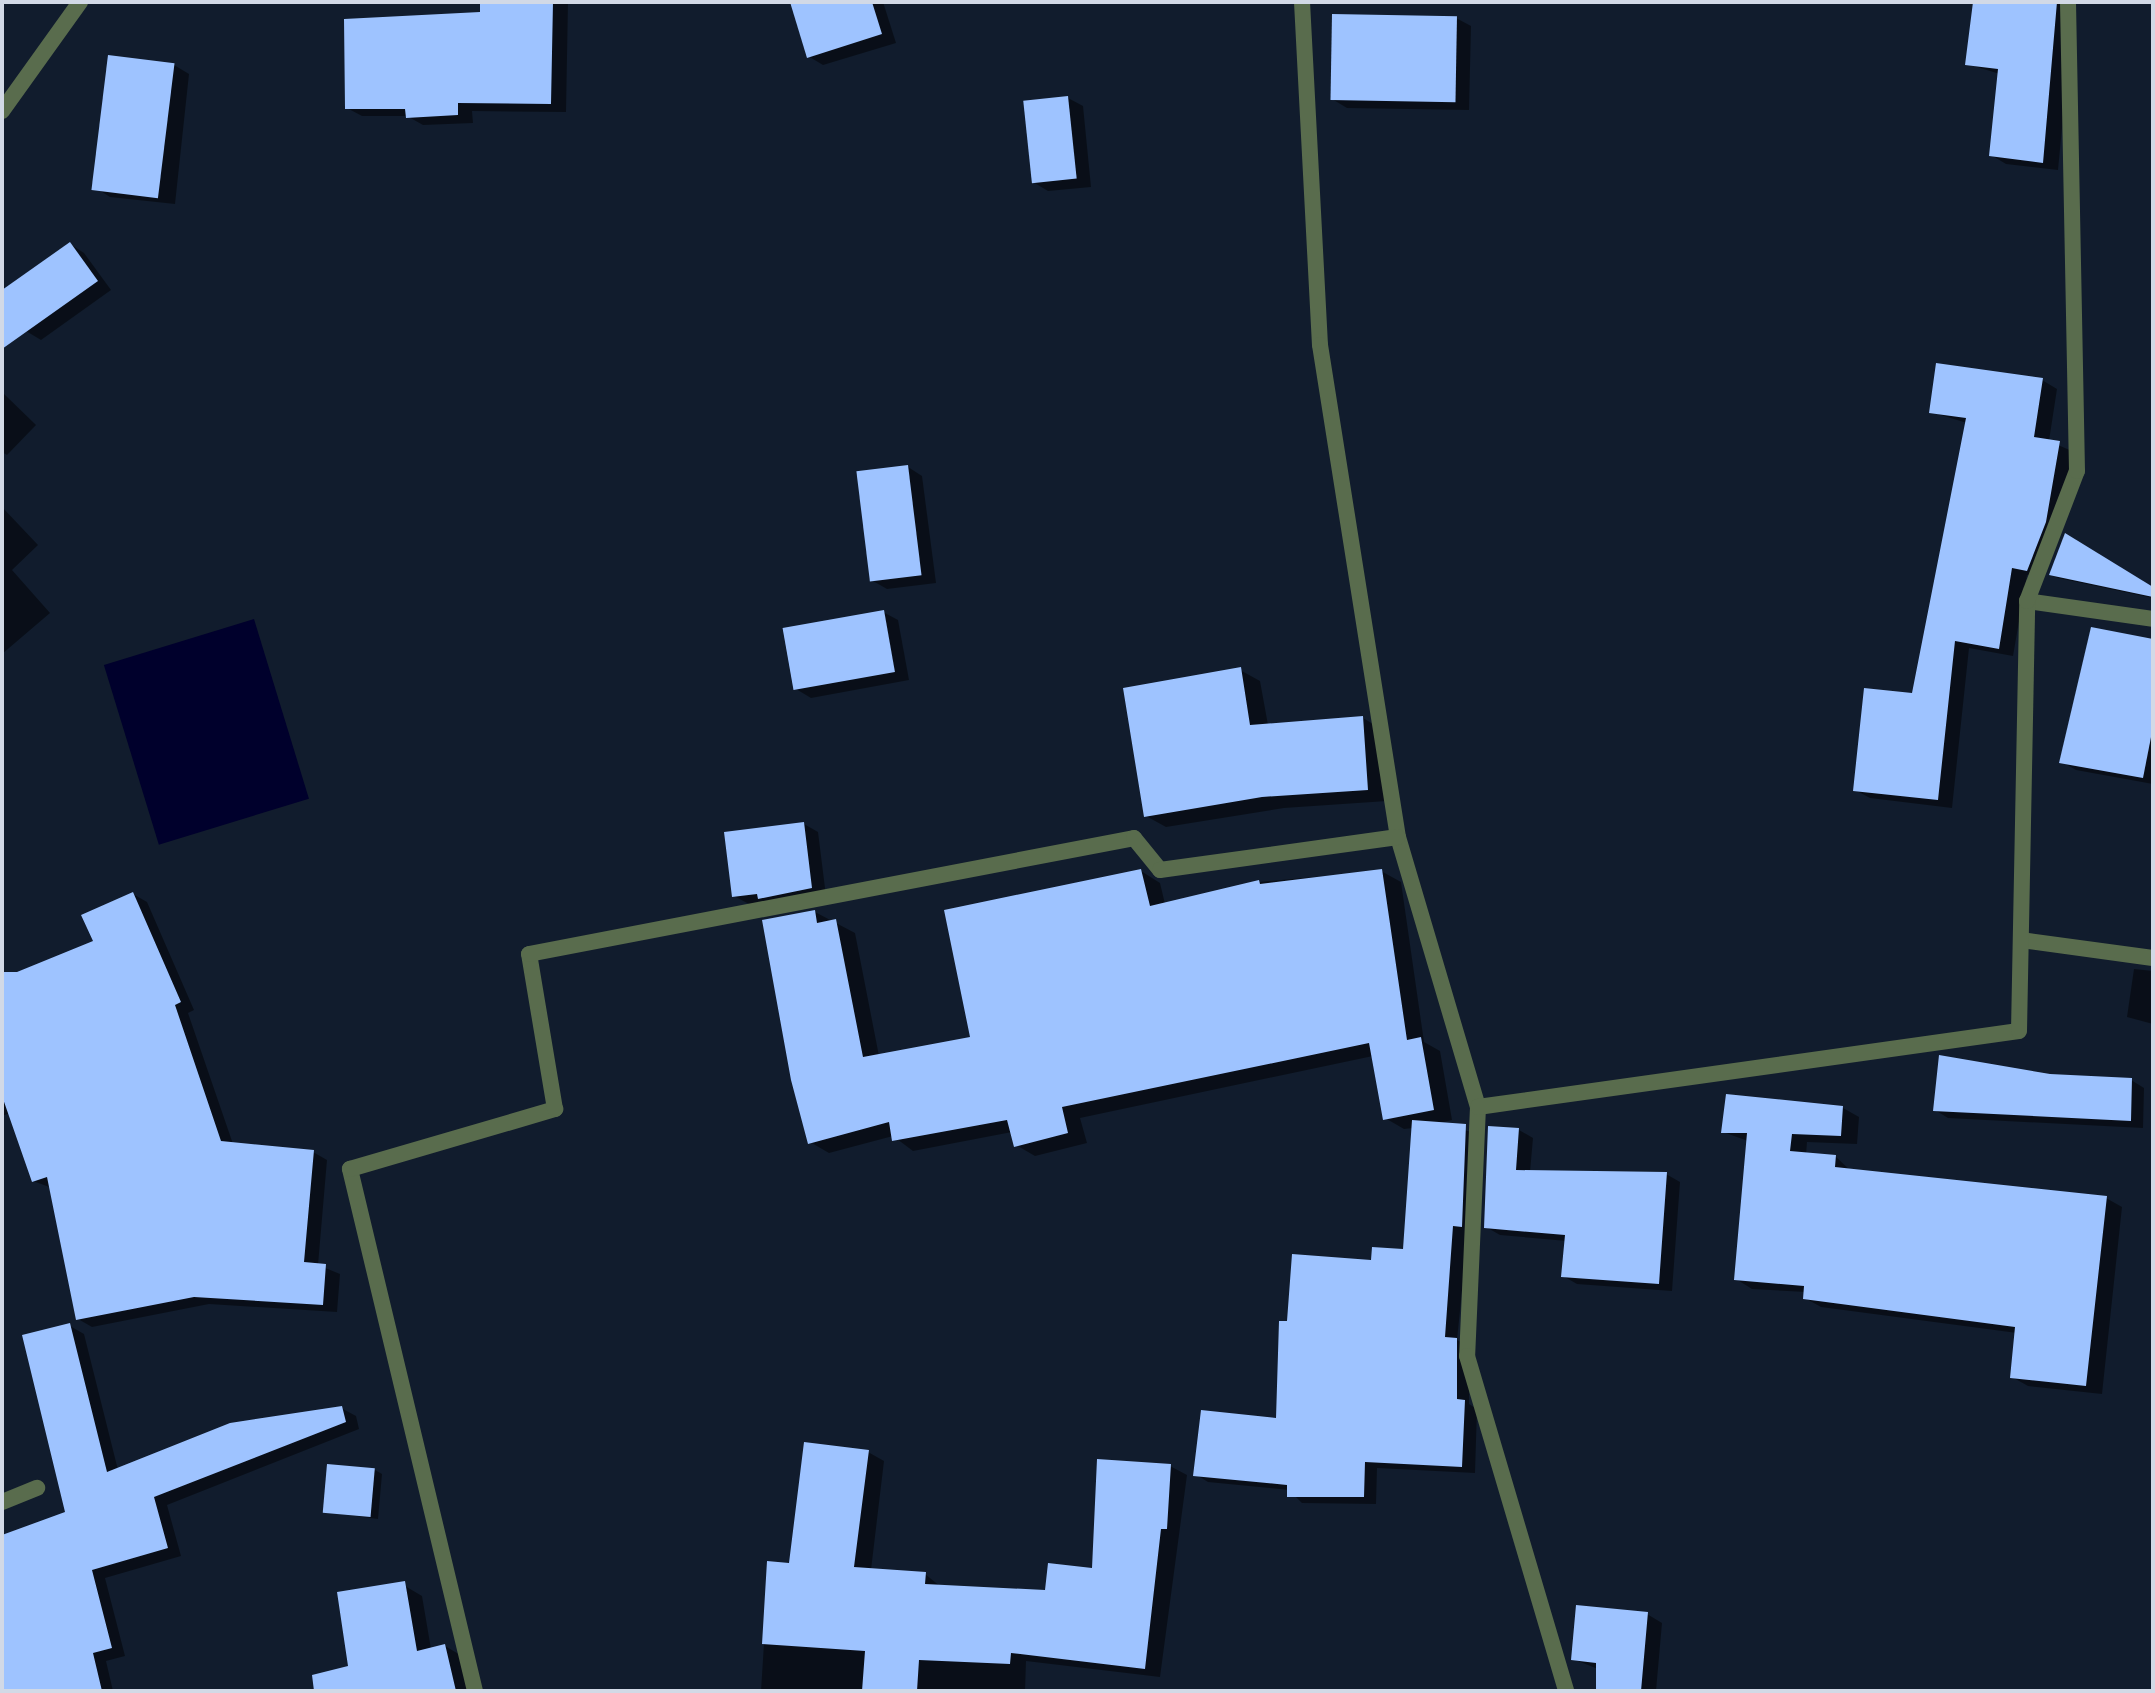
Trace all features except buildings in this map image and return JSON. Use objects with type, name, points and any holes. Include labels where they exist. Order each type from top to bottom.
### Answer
[{"type":"street","points":[[2,111],[80,2]]},
{"type":"street","points":[[1302,2],[1320,345],[1398,837],[1478,1107],[1467,1356],[1566,1691]]},
{"type":"street","points":[[1478,1107],[2019,1031],[2027,601],[2077,471],[2068,2]]},
{"type":"street","points":[[2027,601],[2153,619]]},
{"type":"street","points":[[475,1691],[350,1169],[555,1109],[529,954],[1134,838],[1160,870],[1398,837]]},
{"type":"street","points":[[2021,940],[2153,958]]},
{"type":"street","points":[[2,1502],[37,1488]]},
{"type":"water","points":[[254,619],[309,799],[159,845],[104,665]]}]
